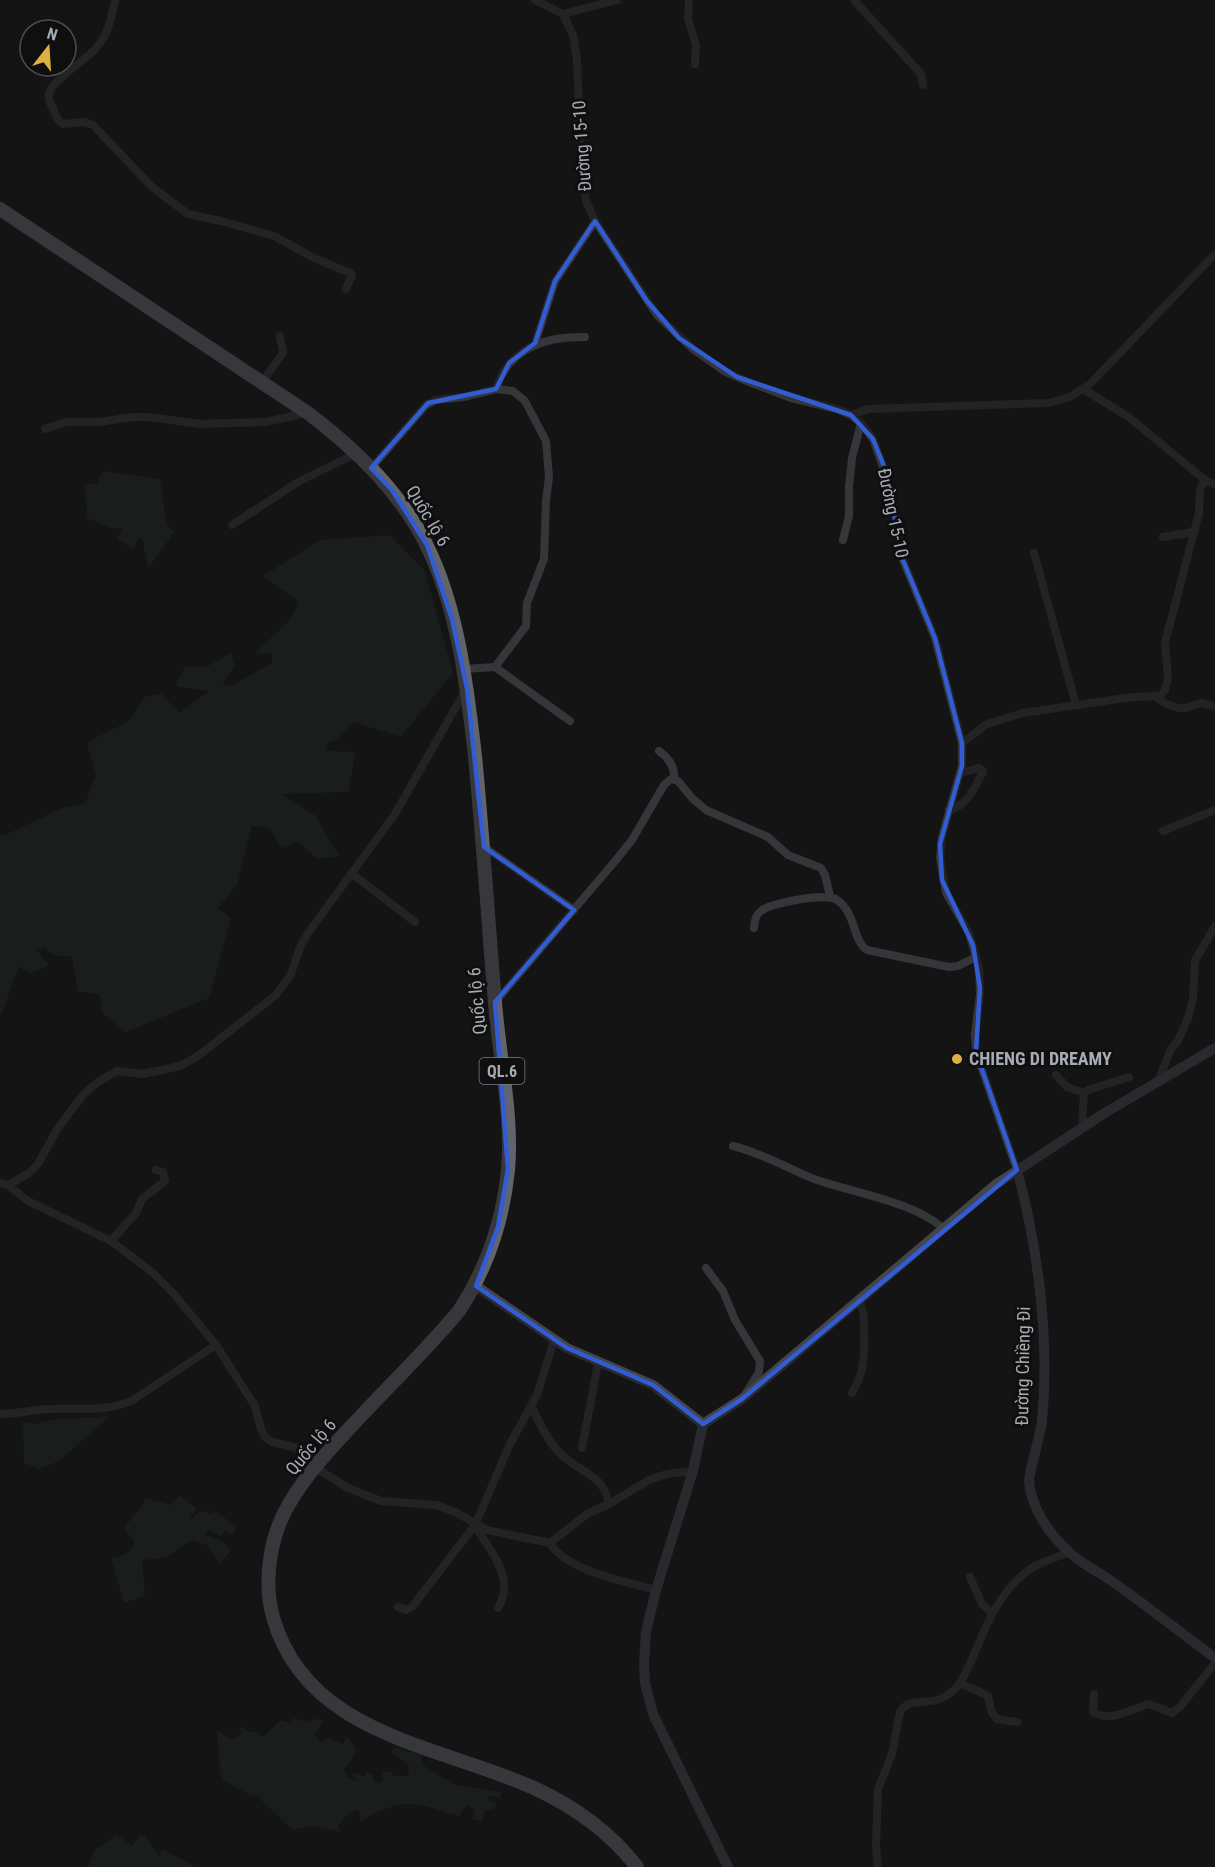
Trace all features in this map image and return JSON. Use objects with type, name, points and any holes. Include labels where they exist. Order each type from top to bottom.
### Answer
[{"type":"highway","name":"Quốc lộ 6","points":[[0,209],[308,413],[357,453],[413,519],[436,568],[452,619],[467,688],[484,847],[495,1002],[508,1125],[508,1169],[498,1227],[476,1286],[444,1329],[317,1463],[288,1505],[280,1522],[271,1555],[268,1594],[276,1627],[283,1644],[300,1672],[332,1703],[369,1726],[533,1788],[574,1810],[622,1848],[637,1867]]},
{"type":"street","points":[[115,0],[110,24],[101,42],[49,92],[49,100],[58,120],[63,123],[84,122],[93,125],[152,187],[188,214],[274,236],[314,258],[350,273],[352,275],[346,289]]},
{"type":"street","points":[[535,0],[563,14],[617,0]]},
{"type":"street","points":[[689,0],[688,18],[696,46],[695,64]]},
{"type":"street","points":[[854,0],[921,74],[923,85]]},
{"type":"street","name":"Đường 15-10","points":[[563,14],[575,43],[582,178],[586,201],[595,221],[652,308],[668,327],[693,350],[724,371],[803,402],[837,409],[850,415],[861,423],[873,439],[886,471],[903,560],[935,638],[962,743],[963,756],[960,773],[939,851],[942,880],[948,899],[969,933],[976,957],[980,994],[975,1034],[976,1052],[1017,1170]]},
{"type":"street","points":[[535,343],[555,281],[595,221]]},
{"type":"street","points":[[850,415],[868,409],[1048,403],[1070,397],[1096,378],[1215,254]]},
{"type":"street","points":[[262,382],[283,353],[280,336]]},
{"type":"street","points":[[496,389],[501,374],[509,363],[535,343],[585,337]]},
{"type":"street","points":[[371,468],[428,404],[435,400],[464,397],[496,389],[513,392],[525,401],[545,437],[549,477],[544,559],[527,603],[526,626],[495,667]]},
{"type":"street","points":[[1083,389],[1130,418],[1205,480],[1215,485]]},
{"type":"street","points":[[45,429],[66,422],[98,422],[134,417],[200,424],[265,422],[308,413]]},
{"type":"street","points":[[843,540],[849,516],[852,458],[861,423]]},
{"type":"street","points":[[232,525],[298,482],[357,453]]},
{"type":"street","points":[[962,743],[978,729],[992,722],[1037,710],[1132,697],[1160,696],[1163,693],[1168,667],[1165,643],[1194,532],[1199,495],[1205,480]]},
{"type":"street","points":[[1163,537],[1194,532]]},
{"type":"street","points":[[1034,553],[1076,705]]},
{"type":"street","points":[[464,669],[495,667],[570,721]]},
{"type":"street","points":[[4,1184],[28,1173],[38,1164],[58,1128],[83,1095],[98,1082],[117,1071],[143,1074],[180,1066],[198,1056],[276,994],[291,974],[300,947],[308,933],[398,808],[467,688]]},
{"type":"street","points":[[1155,696],[1166,704],[1179,708],[1201,703],[1215,706]]},
{"type":"street","points":[[659,751],[670,761],[674,779],[706,810],[768,837],[788,855],[821,868],[830,896]]},
{"type":"street","points":[[949,810],[959,808],[964,804],[983,771],[979,768],[960,773]]},
{"type":"street","points":[[495,1002],[627,847],[664,785],[667,781],[674,779]]},
{"type":"street","points":[[1163,831],[1215,810]]},
{"type":"street","points":[[484,847],[574,910]]},
{"type":"street","points":[[351,873],[416,922]]},
{"type":"street","points":[[754,928],[756,918],[762,910],[801,900],[830,896],[838,900],[849,912],[860,942],[867,950],[949,967],[958,966],[976,957]]},
{"type":"street","points":[[1158,1081],[1167,1056],[1178,1041],[1189,1016],[1193,998],[1195,961],[1215,926]]},
{"type":"street","points":[[728,1867],[660,1730],[648,1699],[644,1674],[644,1648],[656,1590],[693,1471],[703,1424],[742,1399],[860,1301],[985,1192],[1082,1127],[1215,1048]]},
{"type":"street","points":[[1056,1075],[1067,1087],[1084,1093]]},
{"type":"street","points":[[1084,1093],[1129,1077]]},
{"type":"street","points":[[1082,1127],[1084,1093]]},
{"type":"street","points":[[733,1146],[758,1153],[817,1179],[918,1212],[943,1228]]},
{"type":"street","points":[[111,1241],[136,1213],[142,1199],[165,1181],[163,1172],[156,1170]]},
{"type":"street","name":"Đường Chiềng Đi","points":[[1017,1170],[1029,1215],[1036,1257],[1043,1345],[1041,1423],[1032,1461],[1029,1488],[1042,1519],[1069,1552],[1215,1658]]},
{"type":"street","points":[[4,1184],[28,1201],[111,1241],[143,1263],[162,1281],[216,1345],[255,1406],[265,1437],[272,1442],[302,1449],[348,1488],[381,1501],[436,1505],[455,1512],[475,1525],[494,1533],[550,1543],[555,1551],[587,1571],[656,1590]]},
{"type":"street","points":[[706,1268],[721,1287],[735,1320],[761,1364],[759,1372],[742,1399]]},
{"type":"street","points":[[476,1286],[555,1340],[598,1363],[653,1385],[703,1424]]},
{"type":"street","points":[[852,1393],[860,1381],[866,1356],[864,1311],[860,1301]]},
{"type":"street","points":[[398,1607],[406,1610],[412,1607],[475,1525],[510,1444],[540,1387],[555,1340]]},
{"type":"street","points":[[0,1414],[121,1405],[133,1400],[216,1345]]},
{"type":"street","points":[[582,1448],[598,1363]]},
{"type":"street","points":[[531,1406],[555,1449],[576,1467],[602,1483],[609,1504]]},
{"type":"street","points":[[550,1543],[587,1514],[654,1478],[693,1471]]},
{"type":"street","points":[[475,1525],[501,1569],[504,1592],[498,1608]]},
{"type":"street","points":[[878,1867],[876,1846],[878,1789],[891,1754],[900,1712],[911,1703],[937,1701],[948,1695],[960,1683],[992,1613],[1006,1592],[1029,1570],[1069,1552]]},
{"type":"street","points":[[970,1577],[982,1604],[992,1613]]},
{"type":"street","points":[[1094,1694],[1093,1712],[1098,1715],[1124,1714],[1149,1704],[1172,1713],[1180,1707],[1215,1663]]},
{"type":"street","points":[[960,1683],[988,1696],[992,1713],[997,1719],[1017,1722]]},
{"type":"highlighted area","points":[[595,221],[647,301],[679,338],[737,377],[851,415],[873,439],[886,471],[903,560],[935,638],[962,743],[962,766],[940,844],[942,880],[973,945],[980,988],[976,1052],[1017,1170],[742,1399],[703,1424],[653,1385],[567,1348],[476,1286],[498,1227],[508,1169],[495,1002],[574,910],[484,847],[467,688],[452,619],[427,545],[392,490],[371,468],[428,403],[496,389],[509,363],[535,343],[555,281]]},
{"type":"shaded area","points":[[103,471],[160,479],[167,525],[174,532],[148,569],[142,537],[138,539],[133,549],[117,539],[123,529],[110,528],[87,518],[85,485],[97,483]]},
{"type":"shaded area","points":[[390,535],[425,571],[453,673],[401,737],[354,722],[336,740],[328,743],[327,751],[356,752],[348,792],[282,794],[316,816],[339,856],[317,859],[297,841],[282,848],[270,829],[252,826],[237,885],[218,908],[231,918],[209,998],[126,1032],[102,1013],[100,995],[78,991],[72,957],[53,955],[45,947],[37,950],[49,966],[29,973],[19,966],[0,1018],[0,834],[3,836],[64,807],[85,803],[96,775],[87,744],[128,722],[145,697],[161,693],[179,713],[209,691],[175,686],[185,667],[208,666],[231,653],[235,666],[222,684],[231,686],[272,663],[272,654],[255,653],[290,620],[299,602],[263,576],[320,540]]},
{"type":"shaded area","points":[[109,1417],[59,1461],[39,1469],[24,1463],[23,1422],[36,1424],[57,1419]]},
{"type":"shaded area","points":[[180,1495],[197,1509],[190,1517],[192,1519],[200,1511],[212,1514],[214,1510],[237,1527],[233,1534],[224,1531],[221,1536],[211,1532],[212,1527],[208,1532],[205,1531],[205,1535],[220,1540],[232,1550],[220,1563],[207,1545],[191,1540],[165,1558],[142,1560],[145,1596],[124,1603],[111,1559],[126,1553],[134,1546],[135,1542],[124,1528],[146,1498],[171,1505]]},
{"type":"shaded area","points":[[293,1718],[307,1722],[313,1719],[324,1720],[315,1735],[322,1743],[327,1737],[343,1744],[347,1736],[356,1749],[351,1761],[344,1769],[347,1776],[355,1781],[357,1780],[351,1775],[353,1773],[365,1776],[366,1772],[374,1775],[373,1781],[381,1783],[382,1772],[392,1771],[393,1776],[408,1776],[409,1765],[391,1752],[394,1747],[421,1755],[423,1765],[455,1785],[502,1792],[500,1798],[489,1795],[488,1799],[496,1804],[494,1810],[485,1810],[482,1822],[472,1819],[475,1808],[467,1805],[459,1816],[409,1804],[383,1809],[361,1823],[357,1809],[350,1812],[338,1826],[341,1832],[310,1826],[293,1830],[261,1798],[256,1795],[253,1797],[224,1781],[220,1772],[217,1730],[232,1739],[241,1734],[239,1726],[248,1732],[256,1731],[263,1737],[281,1720],[290,1723]]},
{"type":"shaded area","points":[[117,1835],[132,1846],[139,1836],[145,1836],[159,1856],[162,1849],[193,1865],[192,1867],[88,1867],[95,1849]]},
{"type":"place","name":"CHIENG DI DREAMY","points":[[957,1059]]}]
